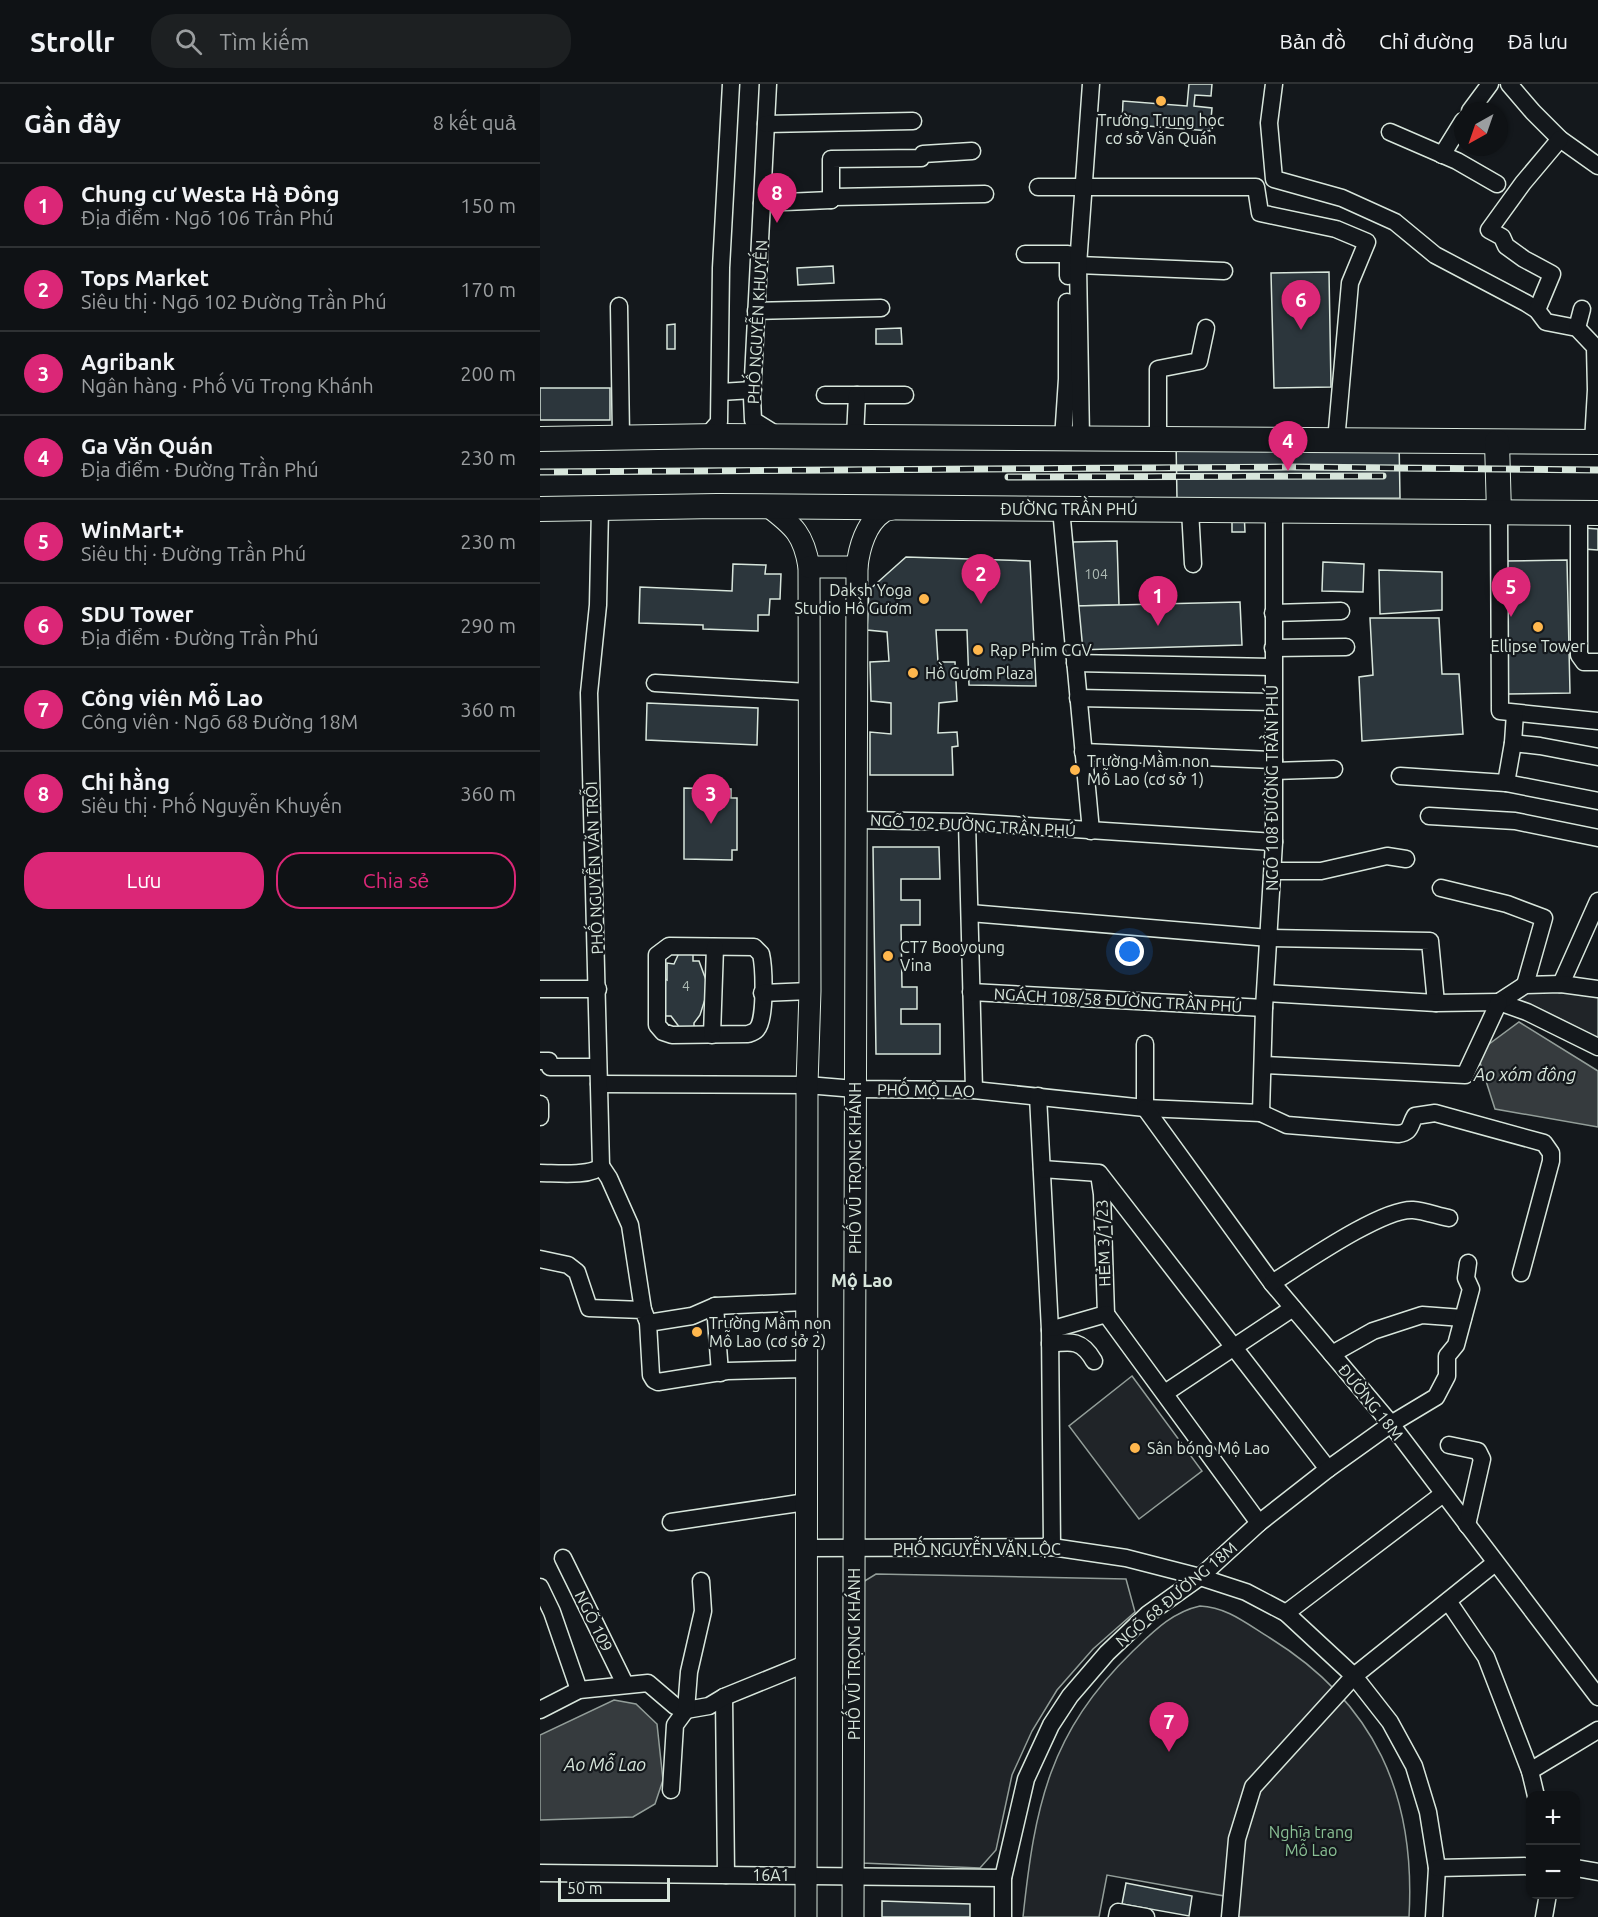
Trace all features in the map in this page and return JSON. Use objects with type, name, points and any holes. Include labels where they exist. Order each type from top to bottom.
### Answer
[{"type":"highway","points":[[540,439],[781,436],[1596,442]]},
{"type":"highway","points":[[1497,442],[1499,513]]},
{"type":"highway","name":"ĐƯỜNG TRẦN PHÚ","points":[[540,509],[769,507],[1588,513]]},
{"type":"main road","points":[[769,507],[794,527],[801,537],[806,549],[808,567],[810,991],[806,1302],[806,1917]]},
{"type":"main road","name":"PHỐ VŨ TRỌNG KHÁNH","points":[[853,1917],[856,567],[864,537],[873,523],[883,512],[896,508]]},
{"type":"main road","points":[[808,567],[856,567]]},
{"type":"street","name":"PHỐ NGUYỄN KHUYẾN","points":[[707,436],[719,422],[721,268],[731,84]]},
{"type":"street","name":"PHỐ NGUYỄN KHUYẾN","points":[[768,84],[756,311],[753,420],[781,436]]},
{"type":"street","points":[[1072,439],[1078,265],[1091,84]]},
{"type":"street","points":[[1274,84],[1269,123],[1274,178],[1342,198],[1395,222],[1435,255],[1537,310],[1546,322],[1577,328],[1595,347],[1596,442]]},
{"type":"street","points":[[1477,102],[1490,84]]},
{"type":"street","points":[[1509,84],[1560,140],[1597,164]]},
{"type":"street","points":[[766,124],[914,121]]},
{"type":"street","points":[[1390,132],[1467,166],[1497,184]]},
{"type":"street","points":[[1442,155],[1454,136]]},
{"type":"street","points":[[1537,310],[1552,274],[1524,259],[1506,246],[1502,237],[1489,230],[1523,183],[1560,140]]},
{"type":"street","points":[[831,200],[831,159],[921,158],[923,154],[972,151]]},
{"type":"street","points":[[1038,187],[1256,187],[1260,213],[1336,229],[1367,242],[1350,283],[1336,441]]},
{"type":"street","points":[[762,203],[831,200],[834,197],[985,195]]},
{"type":"street","points":[[1025,254],[1068,254],[1067,379],[1072,439]]},
{"type":"street","points":[[1078,265],[1224,270]]},
{"type":"street","points":[[619,306],[621,437]]},
{"type":"street","points":[[756,311],[881,308]]},
{"type":"street","points":[[1577,328],[1582,309]]},
{"type":"street","points":[[1158,440],[1158,369],[1199,362],[1206,328]]},
{"type":"street","points":[[720,392],[753,390]]},
{"type":"street","points":[[825,395],[905,395]]},
{"type":"street","points":[[855,437],[857,395]]},
{"type":"street","name":"PHỐ NGUYỄN VĂN TRỖI","points":[[600,508],[598,605],[589,693],[601,1166]]},
{"type":"street","name":"NGÕ 102 ĐƯỜNG TRẦN PHÚ","points":[[1061,509],[1091,831]]},
{"type":"street","points":[[1190,510],[1193,564]]},
{"type":"street","name":"NGÕ 108 ĐƯỜNG TRẦN PHÚ","points":[[1261,1113],[1274,842],[1274,511]]},
{"type":"street","points":[[1499,513],[1500,711],[1598,721]]},
{"type":"street","points":[[1588,513],[1579,655],[1584,662],[1598,662]]},
{"type":"street","points":[[1273,613],[1341,611]]},
{"type":"street","points":[[1273,648],[1346,647]]},
{"type":"street","points":[[1075,663],[1273,667]]},
{"type":"street","points":[[655,683],[808,692]]},
{"type":"street","points":[[1078,698],[1274,702]]},
{"type":"street","points":[[1506,783],[1513,743],[1515,712]]},
{"type":"street","points":[[1513,743],[1598,758]]},
{"type":"street","points":[[1083,752],[1334,769]]},
{"type":"street","points":[[1400,776],[1506,783],[1598,801]]},
{"type":"street","points":[[1429,816],[1515,821],[1598,838]]},
{"type":"street","name":"NGÕ 102 ĐƯỜNG TRẦN PHÚ","points":[[856,820],[967,822],[1274,842]]},
{"type":"street","points":[[967,822],[974,1090]]},
{"type":"street","points":[[1273,871],[1321,871],[1387,855],[1406,859]]},
{"type":"street","points":[[1441,888],[1507,904],[1544,918],[1525,985]]},
{"type":"street","points":[[1561,984],[1598,901]]},
{"type":"street","points":[[970,913],[1269,938],[1430,941],[1436,1003]]},
{"type":"street","points":[[669,945],[715,947],[754,947],[762,954],[761,1018],[757,1029],[748,1034],[672,1035],[663,1032],[657,1025],[657,955],[669,945]]},
{"type":"street","points":[[712,1035],[715,947]]},
{"type":"street","points":[[1263,1065],[1465,1075],[1499,1002],[1525,985],[1561,984],[1598,988]]},
{"type":"street","points":[[540,989],[598,989]]},
{"type":"street","points":[[762,993],[810,991]]},
{"type":"street","name":"NGÁCH 108/58 ĐƯỜNG TRẦN PHÚ","points":[[971,992],[1265,1000],[1499,1002]]},
{"type":"street","points":[[1499,1002],[1527,1012],[1598,1047]]},
{"type":"street","points":[[1145,1044],[1145,1108]]},
{"type":"street","points":[[540,1062],[549,1061],[550,1067],[598,1067]]},
{"type":"street","name":"PHỐ MỘ LAO","points":[[599,1084],[807,1085],[855,1089],[974,1090],[1145,1108],[1261,1113]]},
{"type":"street","points":[[1038,1096],[1050,1337],[1052,1547]]},
{"type":"street","points":[[540,1104],[540,1117]]},
{"type":"street","name":"ĐƯỜNG 18M","points":[[1145,1108],[1272,1283],[1391,1424],[1598,1697]]},
{"type":"street","points":[[1261,1113],[1287,1125],[1398,1134],[1407,1132],[1411,1128],[1415,1116],[1435,1113],[1544,1143],[1551,1154],[1551,1161],[1521,1273]]},
{"type":"street","points":[[540,1173],[597,1171],[601,1166],[609,1178],[630,1226],[646,1323],[651,1375],[654,1380],[658,1382],[720,1372],[806,1369]]},
{"type":"street","points":[[1042,1169],[1099,1173],[1328,1469]]},
{"type":"street","name":"HẺM 3/1/23","points":[[1099,1173],[1102,1194],[1106,1314]]},
{"type":"street","points":[[1272,1283],[1351,1234],[1375,1221],[1402,1211],[1412,1210],[1449,1218]]},
{"type":"street","points":[[540,1259],[568,1265],[577,1272],[589,1308],[646,1323],[692,1316],[715,1306],[806,1302]]},
{"type":"street","name":"NGÕ 68 ĐƯỜNG 18M","points":[[1003,1917],[1003,1878],[1026,1779],[1051,1725],[1069,1698],[1107,1653],[1148,1614],[1200,1577],[1259,1523],[1328,1469],[1391,1424],[1436,1397],[1447,1376],[1447,1356],[1456,1345],[1471,1289],[1466,1278],[1468,1263]]},
{"type":"street","points":[[715,1306],[720,1372]]},
{"type":"street","points":[[1165,1393],[1293,1308]]},
{"type":"street","points":[[1050,1337],[1106,1314],[1259,1523]]},
{"type":"street","points":[[1332,1354],[1373,1331],[1422,1315],[1463,1318]]},
{"type":"street","points":[[1050,1337],[1076,1343],[1086,1348],[1094,1360]]},
{"type":"street","points":[[1449,1445],[1478,1451],[1482,1459],[1467,1525]]},
{"type":"street","points":[[1286,1613],[1443,1494]]},
{"type":"street","points":[[671,1522],[806,1502]]},
{"type":"street","name":"PHỐ NGUYỄN VĂN LỘC","points":[[806,1548],[1052,1547],[1126,1558],[1200,1577],[1246,1592],[1286,1613],[1354,1676],[1390,1722],[1414,1766],[1428,1812],[1437,1868],[1434,1917]]},
{"type":"street","name":"NGÕ 109","points":[[563,1558],[625,1684]]},
{"type":"street","points":[[1230,1917],[1237,1839],[1253,1787],[1354,1676],[1495,1563]]},
{"type":"street","points":[[671,1790],[675,1725],[686,1710],[689,1672],[703,1611],[701,1581]]},
{"type":"street","points":[[540,1587],[552,1612],[579,1690]]},
{"type":"street","points":[[1448,1601],[1486,1657],[1530,1771],[1535,1791]]},
{"type":"street","points":[[541,1707],[579,1690],[648,1683],[675,1706],[686,1710],[709,1706],[724,1697],[806,1664]]},
{"type":"street","points":[[724,1697],[726,1875]]},
{"type":"street","points":[[1530,1771],[1598,1730]]},
{"type":"street","points":[[1437,1868],[1526,1866]]},
{"type":"street","points":[[1580,1870],[1598,1872]]},
{"type":"street","name":"16A1","points":[[540,1873],[1003,1878]]},
{"type":"street","points":[[1544,1917],[1547,1899]]},
{"type":"street","points":[[1117,1917],[1118,1912],[1146,1917]]},
{"type":"green space","points":[[1525,985],[1598,989],[1598,1047],[1499,1002]]},
{"type":"green space","name":"Sân bóng Mộ Lao","points":[[1132,1376],[1202,1471],[1139,1519],[1069,1426]]},
{"type":"green space","points":[[876,1574],[1126,1579],[1135,1612],[1093,1649],[1057,1690],[1032,1731],[1012,1775],[996,1850],[980,1868],[862,1863],[863,1582]]},
{"type":"green space","name":"Nghĩa trang Mỗ Lao","points":[[1200,1606],[1219,1609],[1236,1617],[1306,1664],[1337,1692],[1362,1723],[1382,1756],[1396,1792],[1405,1831],[1409,1873],[1409,1917],[1224,1917],[1224,1896],[1107,1875],[1099,1917],[1023,1917],[1033,1840],[1041,1805],[1064,1742],[1082,1711],[1105,1681],[1133,1651],[1172,1618]]},
{"type":"water","name":"Ao xóm đông","points":[[1519,1022],[1598,1071],[1598,1127],[1495,1109],[1477,1053]]},
{"type":"water","name":"Ao Mỗ Lao","points":[[614,1700],[636,1704],[657,1724],[663,1780],[655,1804],[633,1817],[540,1820],[540,1735]]},
{"type":"building","points":[[1189,84],[1212,84],[1211,96],[1195,95],[1194,106],[1212,108],[1210,131],[1122,124],[1123,101],[1187,106]]},
{"type":"building","points":[[833,266],[834,283],[798,285],[797,268]]},
{"type":"building","points":[[1329,272],[1331,387],[1274,388],[1271,273]]},
{"type":"building","points":[[675,324],[675,349],[667,349],[667,325]]},
{"type":"building","points":[[901,328],[902,344],[876,344],[876,329]]},
{"type":"building","points":[[540,388],[610,388],[610,420],[540,420]]},
{"type":"building","points":[[1399,439],[1400,498],[1177,499],[1176,440]]},
{"type":"building","points":[[1232,511],[1244,511],[1245,532],[1232,532]]},
{"type":"building","points":[[1584,528],[1598,529],[1598,550],[1583,549]]},
{"type":"building","points":[[1117,541],[1119,605],[1075,606],[1073,542]]},
{"type":"building","name":"Hồ Gươm Plaza","points":[[906,557],[1030,561],[1036,686],[969,685],[967,630],[936,630],[938,662],[955,662],[957,701],[939,703],[938,733],[957,732],[958,746],[952,747],[953,775],[870,775],[870,732],[891,734],[891,703],[871,701],[870,662],[889,661],[887,632],[867,630],[869,590]]},
{"type":"building","name":"Ellipse Tower","points":[[1567,560],[1570,693],[1508,694],[1505,561]]},
{"type":"building","points":[[1323,562],[1364,564],[1363,592],[1322,591]]},
{"type":"building","points":[[733,564],[766,565],[765,574],[781,574],[780,599],[770,599],[769,615],[758,615],[758,631],[703,629],[703,625],[639,623],[640,587],[732,591]]},
{"type":"building","points":[[1379,570],[1442,572],[1442,610],[1380,614]]},
{"type":"building","points":[[1240,602],[1242,645],[1076,650],[1075,606]]},
{"type":"building","points":[[1370,618],[1439,618],[1442,674],[1459,674],[1463,734],[1362,741],[1359,677],[1373,675]]},
{"type":"building","points":[[647,703],[758,708],[757,745],[646,740]]},
{"type":"building","points":[[684,788],[731,789],[731,798],[737,798],[737,850],[732,850],[732,860],[684,859]]},
{"type":"building","name":"CT7 Booyoung Vina","points":[[873,847],[939,847],[940,879],[901,879],[901,900],[920,900],[920,925],[901,925],[902,987],[917,987],[917,1009],[901,1009],[901,1024],[940,1024],[940,1054],[876,1054]]},
{"type":"building","points":[[679,953],[693,954],[693,961],[699,961],[706,980],[707,993],[694,1028],[680,1028],[671,1016],[665,1016],[667,963],[674,964]]},
{"type":"building","points":[[1126,1883],[1192,1896],[1189,1916],[1122,1904]]},
{"type":"building","points":[[882,1901],[970,1904],[970,1917],[882,1917]]},
{"type":"railway","points":[[540,472],[1293,467],[1598,470]]},
{"type":"railway","points":[[1008,477],[1383,476]]},
{"type":"place","name":"Trường Trung học cơ sở Văn Quán","points":[[1161,101]]},
{"type":"place","name":"Chị hằng","points":[[777,223]]},
{"type":"place","name":"SDU Tower","points":[[1301,330]]},
{"type":"place","name":"Ga Văn Quán","points":[[1288,471]]},
{"type":"place","name":"Daksh Yoga Studio Hồ Gươm","points":[[924,599]]},
{"type":"place","name":"Tops Market","points":[[981,604]]},
{"type":"place","name":"WinMart+","points":[[1511,617]]},
{"type":"place","name":"Chung cư Westa Hà Đông","points":[[1158,626]]},
{"type":"place","name":"Ellipse Tower","points":[[1538,627]]},
{"type":"place","name":"Rạp Phim CGV","points":[[978,650]]},
{"type":"place","name":"Hồ Gươm Plaza","points":[[913,673]]},
{"type":"place","name":"Trường Mầm non Mỗ Lao (cơ sở 1)","points":[[1075,770]]},
{"type":"place","name":"Agribank","points":[[711,824]]},
{"type":"place","name":"CT7 Booyoung Vina","points":[[888,956]]},
{"type":"place","name":"Trường Mầm non Mỗ Lao (cơ sở 2)","points":[[697,1332]]},
{"type":"place","name":"Sân bóng Mộ Lao","points":[[1135,1448]]},
{"type":"place","name":"Công viên Mỗ Lao","points":[[1169,1752]]},
{"type":"district","name":"Mộ Lao","points":[[862,1280]]}]
